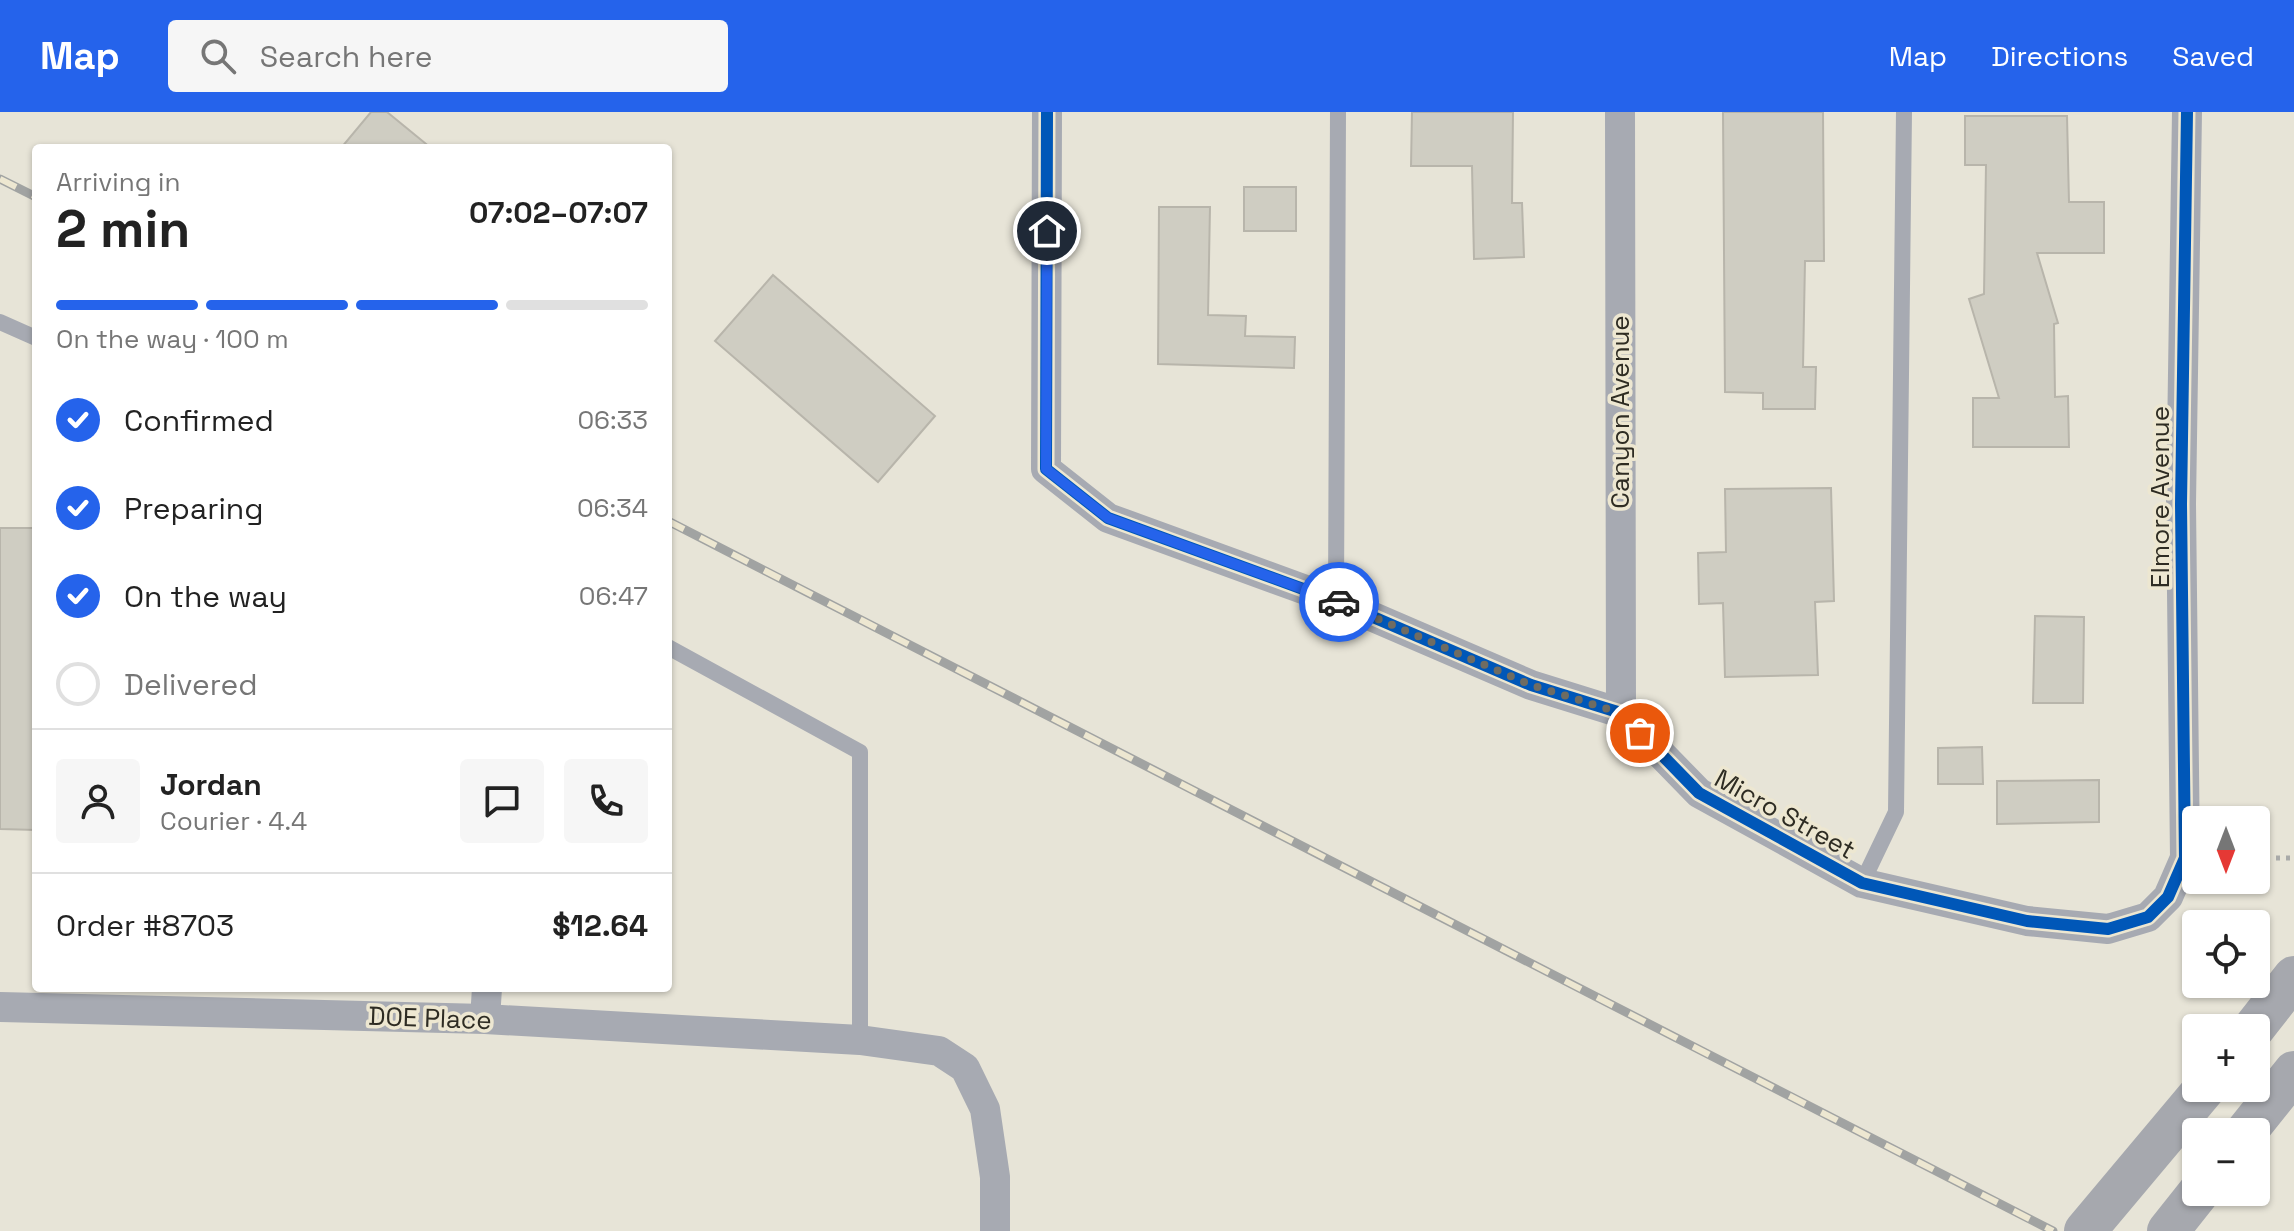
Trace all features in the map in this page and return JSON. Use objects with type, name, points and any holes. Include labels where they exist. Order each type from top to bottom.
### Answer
[{"type":"street","name":"Micro Street","points":[[1047,112],[1046,469],[1108,518],[1336,601],[1531,685],[1621,713],[1699,793],[1862,883],[2027,921],[2108,929],[2148,917],[2168,897],[2176,880]]},
{"type":"street","name":"Canyon Avenue","points":[[1620,112],[1621,713]]},
{"type":"street","name":"Elmore Avenue","points":[[2176,880],[2185,858],[2181,504],[2187,112]]},
{"type":"street","points":[[2265,1014],[2294,977]]},
{"type":"street","points":[[485,1019],[487,992]]},
{"type":"street","name":"DOE Place","points":[[0,1007],[485,1019],[860,1040],[939,1051],[965,1068],[985,1109],[995,1177],[995,1231]]},
{"type":"street","points":[[2257,1118],[2294,1072]]},
{"type":"street","points":[[2085,1231],[2193,1102]]},
{"type":"street","points":[[2168,1231],[2188,1206]]},
{"type":"lane","points":[[1336,601],[1338,112]]},
{"type":"lane","points":[[1862,883],[1896,812],[1904,112]]},
{"type":"lane","points":[[0,322],[32,336]]},
{"type":"lane","points":[[672,649],[860,752],[860,1040]]},
{"type":"path","points":[[2270,858],[2294,858]]},
{"type":"building","points":[[371,112],[387,112],[426,144],[344,144]]},
{"type":"building","points":[[1412,112],[1513,112],[1512,203],[1522,203],[1524,257],[1474,259],[1472,166],[1411,166]]},
{"type":"building","points":[[1723,112],[1823,112],[1824,261],[1805,261],[1803,367],[1816,367],[1815,409],[1763,409],[1763,393],[1725,392]]},
{"type":"building","points":[[1965,116],[2067,116],[2069,202],[2104,202],[2104,253],[2037,253],[2058,323],[2054,324],[2055,397],[2068,396],[2069,447],[1973,447],[1973,398],[1999,398],[1969,299],[1984,294],[1986,165],[1965,165]]},
{"type":"building","points":[[1244,187],[1296,187],[1296,231],[1244,231]]},
{"type":"building","points":[[1159,207],[1210,207],[1208,315],[1246,316],[1245,336],[1295,337],[1294,368],[1158,364]]},
{"type":"building","points":[[773,275],[935,416],[878,482],[715,341]]},
{"type":"building","points":[[1831,488],[1834,601],[1815,602],[1818,675],[1725,677],[1723,603],[1699,604],[1698,553],[1726,552],[1725,489]]},
{"type":"building","points":[[0,528],[32,528],[32,830],[0,829]]},
{"type":"building","points":[[2035,616],[2084,617],[2083,703],[2033,703]]},
{"type":"building","points":[[1982,747],[1983,784],[1938,784],[1938,748]]},
{"type":"building","points":[[2099,780],[2099,822],[1997,824],[1997,781]]},
{"type":"railway","points":[[0,179],[32,195]]},
{"type":"railway","points":[[672,523],[2053,1231]]},
{"type":"cycle path","points":[[1047,112],[1046,469],[1108,518],[1336,601],[1531,685],[1621,713],[1699,793],[1862,883],[2027,921],[2108,929],[2148,917],[2168,897],[2185,858],[2181,504],[2187,112]]},
{"type":"way so far","points":[[1339,602],[1531,685],[1621,713],[1640,733]]},
{"type":"route","points":[[1047,231],[1046,469],[1108,518],[1339,602]]}]
